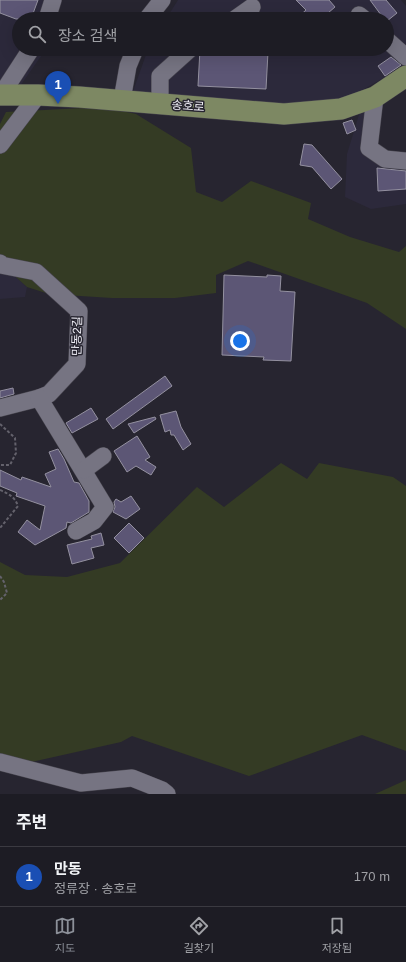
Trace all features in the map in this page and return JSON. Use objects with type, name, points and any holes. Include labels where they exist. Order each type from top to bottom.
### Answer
[{"type":"main road","name":"송호로","points":[[1,95],[38,95],[122,100],[284,114],[341,109],[375,97],[406,76]]},
{"type":"street","points":[[49,12],[52,0]]},
{"type":"street","points":[[153,12],[162,0]]},
{"type":"street","points":[[245,12],[252,7]]},
{"type":"street","points":[[394,46],[406,57]]},
{"type":"street","points":[[1,95],[26,56]]},
{"type":"street","points":[[122,100],[128,66],[132,56]]},
{"type":"street","points":[[160,103],[160,76],[182,56]]},
{"type":"street","points":[[0,145],[38,95]]},
{"type":"street","points":[[375,97],[369,148],[385,159],[406,161]]},
{"type":"street","name":"만동2길","points":[[0,263],[1,265],[36,272],[79,311],[76,364],[49,394],[0,408]]},
{"type":"street","points":[[39,398],[84,470],[105,507],[94,521],[76,531]]},
{"type":"street","points":[[84,470],[103,456]]},
{"type":"street","points":[[0,762],[81,783],[132,778],[162,790],[167,794]]},
{"type":"path","points":[[0,424],[15,438],[16,453],[10,466],[0,465]]},
{"type":"path","points":[[0,490],[13,496],[18,506],[0,528]]},
{"type":"path","points":[[0,576],[4,582],[7,593],[0,600]]},
{"type":"shaded area","points":[[0,0],[53,0],[51,12],[12,12],[12,56],[41,56],[20,86],[0,85]]},
{"type":"shaded area","points":[[178,0],[401,0],[406,6],[406,65],[338,104],[260,104],[131,97],[146,56],[394,56],[394,12],[170,12]]},
{"type":"shaded area","points":[[381,100],[373,159],[406,158],[406,204],[371,209],[345,197],[347,154],[361,108]]},
{"type":"shaded area","points":[[0,263],[27,287],[25,297],[0,299]]},
{"type":"green space","points":[[102,107],[136,114],[191,148],[196,192],[222,202],[251,181],[311,203],[308,219],[350,237],[399,252],[406,246],[406,329],[367,303],[248,261],[216,275],[216,293],[175,298],[112,298],[49,294],[27,287],[0,263],[0,124],[6,112]]},
{"type":"green space","points":[[281,463],[307,479],[319,463],[393,477],[406,486],[406,751],[362,735],[249,776],[132,736],[121,742],[0,769],[0,562],[25,575],[67,577],[120,563],[197,487],[224,507]]},
{"type":"green space","points":[[406,780],[406,794],[375,794]]},
{"type":"building","points":[[0,0],[38,0],[34,12],[12,12],[12,18],[0,13]]},
{"type":"building","points":[[296,0],[329,0],[335,7],[329,12],[304,12],[306,10]]},
{"type":"building","points":[[370,0],[386,0],[397,13],[394,15],[394,12],[379,12]]},
{"type":"building","points":[[200,56],[268,56],[266,89],[198,86]]},
{"type":"building","points":[[391,57],[401,65],[385,76],[378,66]]},
{"type":"building","points":[[352,120],[356,130],[347,134],[343,123]]},
{"type":"building","points":[[304,144],[312,145],[342,179],[331,189],[312,167],[300,165]]},
{"type":"building","points":[[377,168],[406,171],[406,189],[378,191]]},
{"type":"building","points":[[224,275],[267,277],[267,275],[281,276],[280,291],[295,292],[291,361],[263,360],[264,357],[222,355]]},
{"type":"building","points":[[165,376],[172,386],[113,429],[106,419]]},
{"type":"building","points":[[13,388],[14,394],[0,398],[0,391]]},
{"type":"building","points":[[91,408],[98,419],[72,433],[66,423]]},
{"type":"building","points":[[176,411],[181,427],[191,444],[183,450],[174,435],[171,435],[170,430],[165,432],[160,415]]},
{"type":"building","points":[[155,417],[156,419],[134,433],[128,424]]},
{"type":"building","points":[[137,436],[150,457],[145,460],[156,467],[151,475],[136,466],[127,472],[114,451]]},
{"type":"building","points":[[58,449],[74,482],[79,483],[89,501],[89,512],[71,523],[67,522],[66,528],[35,545],[18,532],[27,520],[40,530],[45,506],[16,496],[17,493],[0,486],[0,470],[21,480],[22,477],[51,487],[45,474],[56,469],[49,452]]},
{"type":"building","points":[[131,496],[140,509],[126,519],[113,512],[115,507],[114,502],[116,499],[121,502]]},
{"type":"building","points":[[129,523],[144,538],[129,553],[114,538]]},
{"type":"building","points":[[101,533],[104,545],[91,548],[94,558],[72,564],[67,545],[92,539],[91,536]]},
{"type":"place","name":"만동","points":[[58,104]]}]
